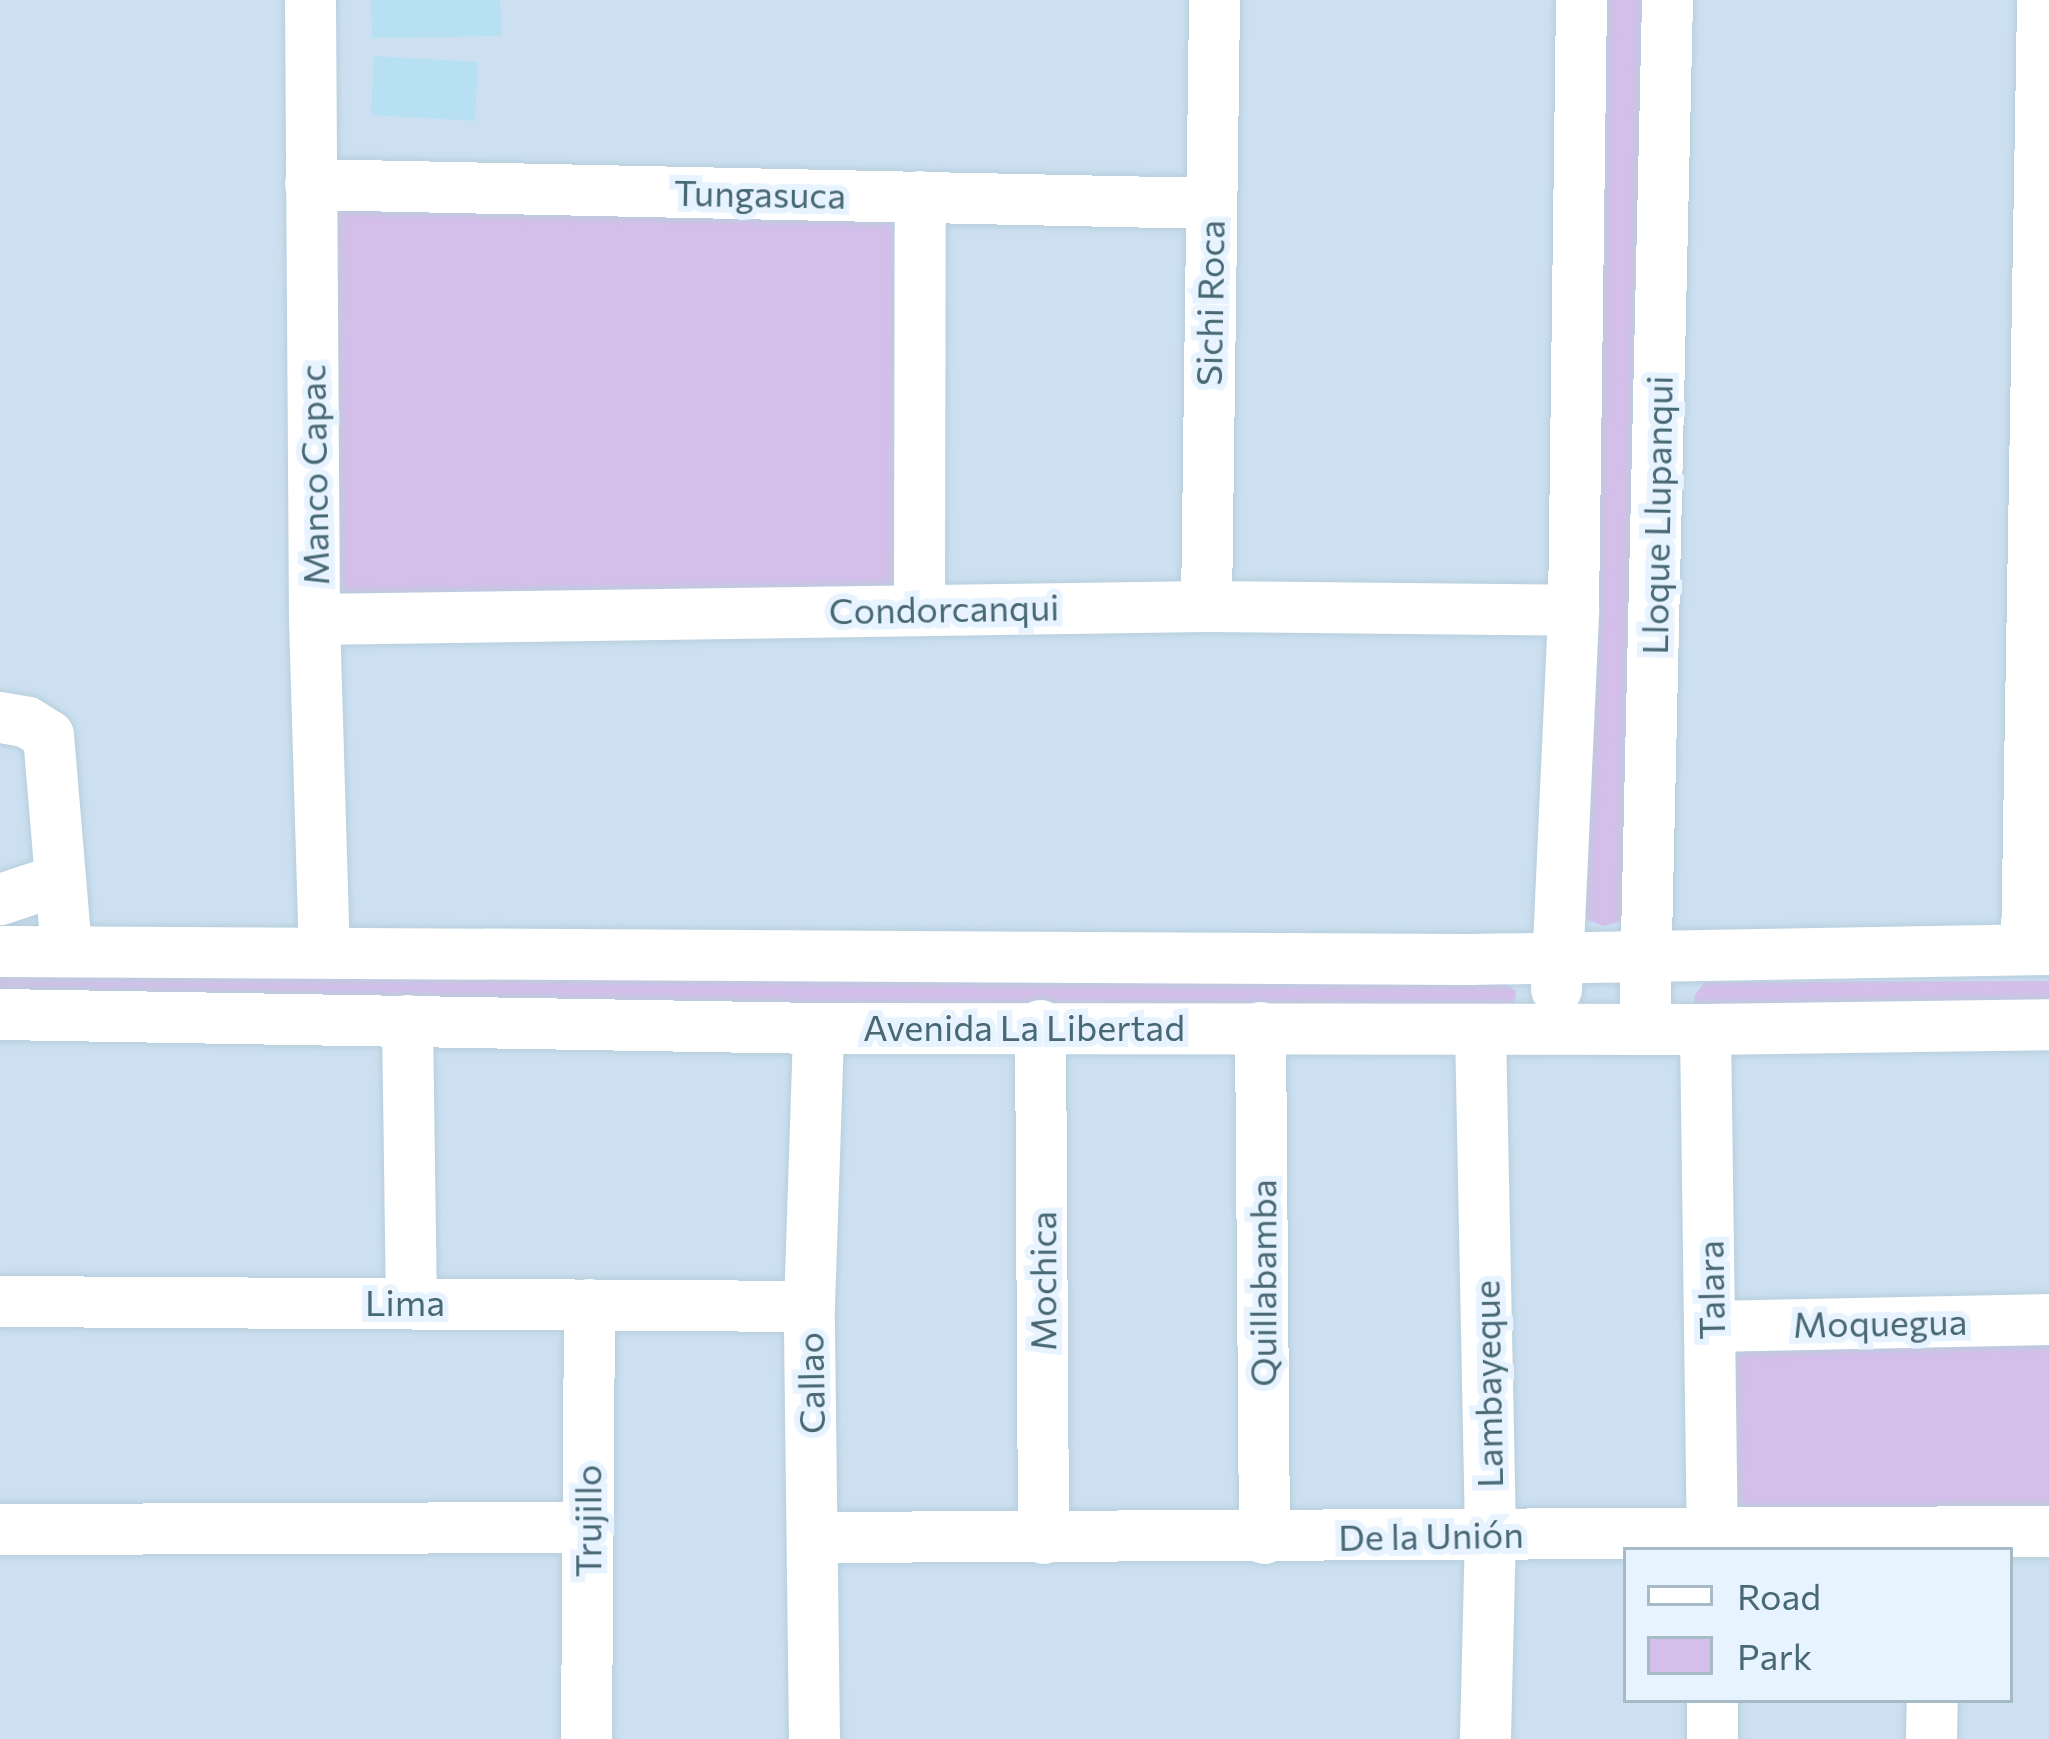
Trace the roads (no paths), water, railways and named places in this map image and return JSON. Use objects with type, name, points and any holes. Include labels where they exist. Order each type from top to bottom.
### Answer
[{"type":"street","name":"Manco Capac","points":[[310,0],[314,619],[324,950]]},
{"type":"street","name":"Sichi Roca","points":[[1205,606],[1214,0]]},
{"type":"street","points":[[1555,1028],[1573,610],[1581,0]]},
{"type":"street","name":"Lloque Llupanqui","points":[[1643,1030],[1667,0]]},
{"type":"street","points":[[2037,949],[2042,0]]},
{"type":"street","name":"Tungasuca","points":[[310,184],[1210,203]]},
{"type":"street","points":[[920,196],[920,608]]},
{"type":"street","name":"Condorcanqui","points":[[314,619],[920,608],[1573,610]]},
{"type":"street","points":[[0,717],[27,722],[48,735],[66,950]]},
{"type":"street","points":[[0,899],[57,880]]},
{"type":"street","name":"Avenida La Libertad","points":[[0,951],[1645,956],[2037,949]]},
{"type":"street","name":"Avenida La Libertad","points":[[0,1014],[818,1028],[1643,1030],[2049,1024]]},
{"type":"street","points":[[406,1020],[410,1302]]},
{"type":"street","name":"Mochica","points":[[1040,1025],[1043,1538]]},
{"type":"street","name":"Quillabamba","points":[[1260,1027],[1264,1538]]},
{"type":"street","name":"Callao","points":[[814,1739],[809,1306],[818,1028]]},
{"type":"street","name":"Lambayeque","points":[[1480,1029],[1490,1532],[1485,1739]]},
{"type":"street","name":"Talara","points":[[1705,1029],[1712,1542]]},
{"type":"street","name":"Lima","points":[[0,1301],[809,1306]]},
{"type":"street","name":"Trujillo","points":[[586,1739],[590,1304]]},
{"type":"street","name":"Moquegua","points":[[1711,1326],[2049,1319]]},
{"type":"street","points":[[0,1529],[587,1527]]},
{"type":"street","name":"De la Unión","points":[[812,1537],[1264,1538],[1490,1532],[1712,1542],[1933,1541],[2049,1531]]},
{"type":"street","points":[[1712,1703],[1712,1739]]},
{"type":"street","points":[[1931,1703],[1931,1739]]}]
